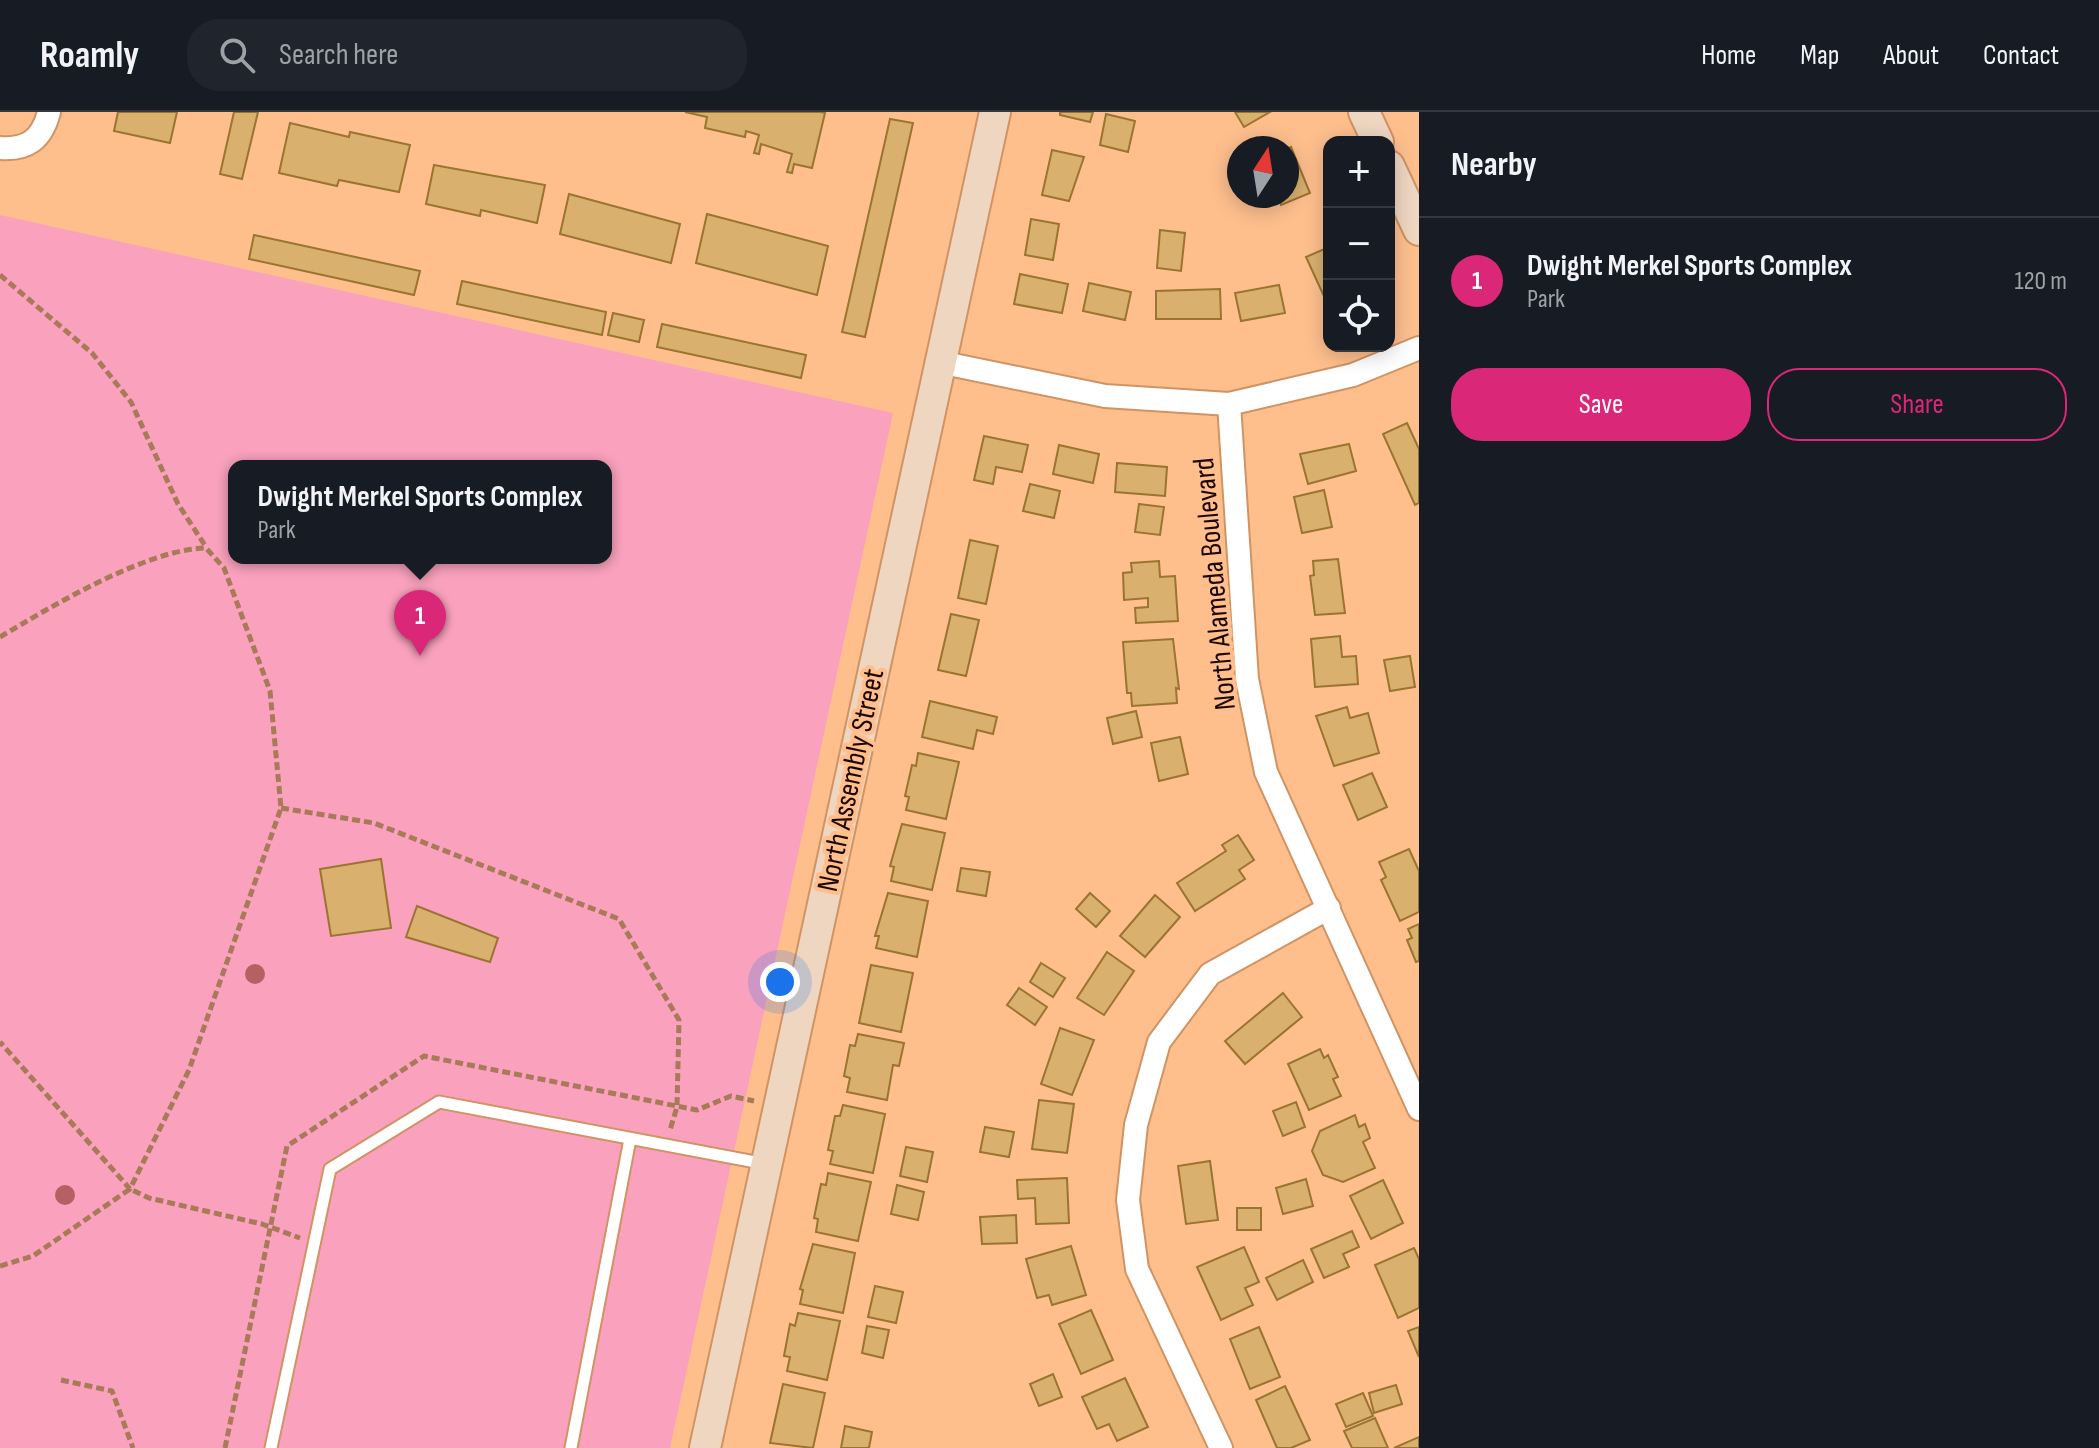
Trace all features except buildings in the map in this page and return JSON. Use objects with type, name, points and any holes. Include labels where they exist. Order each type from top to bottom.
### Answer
[{"type":"main road","name":"North Assembly Street","points":[[705,1448],[995,112]]},
{"type":"main road","points":[[1364,112],[1375,136]]},
{"type":"main road","points":[[1395,179],[1419,230]]},
{"type":"street","points":[[0,148],[22,148],[34,142],[45,128],[49,112]]},
{"type":"street","points":[[939,362],[1105,396],[1229,404],[1353,375],[1419,348]]},
{"type":"street","name":"North Alameda Boulevard","points":[[1229,404],[1247,679],[1266,772],[1419,1109]]},
{"type":"street","points":[[1221,1448],[1137,1269],[1128,1200],[1136,1125],[1159,1042],[1210,974],[1329,908]]},
{"type":"lane","points":[[271,1448],[330,1169],[439,1102],[767,1164]]},
{"type":"lane","points":[[571,1448],[630,1139]]},
{"type":"path","points":[[0,275],[92,353],[131,402],[178,504],[206,548],[224,568],[270,691],[281,808],[189,1070],[130,1189],[33,1256],[0,1266]]},
{"type":"path","points":[[0,637],[87,589],[164,556],[189,548],[206,548]]},
{"type":"path","points":[[281,808],[374,823],[619,919],[679,1020],[677,1107],[664,1146]]},
{"type":"path","points":[[0,1042],[130,1189],[149,1198],[262,1224],[272,1230],[315,1242]]},
{"type":"path","points":[[225,1448],[287,1146],[424,1056],[697,1110],[731,1096],[781,1105]]},
{"type":"path","points":[[61,1380],[112,1391],[133,1448]]},
{"type":"shaded area","points":[[0,215],[893,413],[670,1448],[0,1448]]},
{"type":"place","name":"Dwight Merkel Sports Complex","points":[[420,656]]}]
